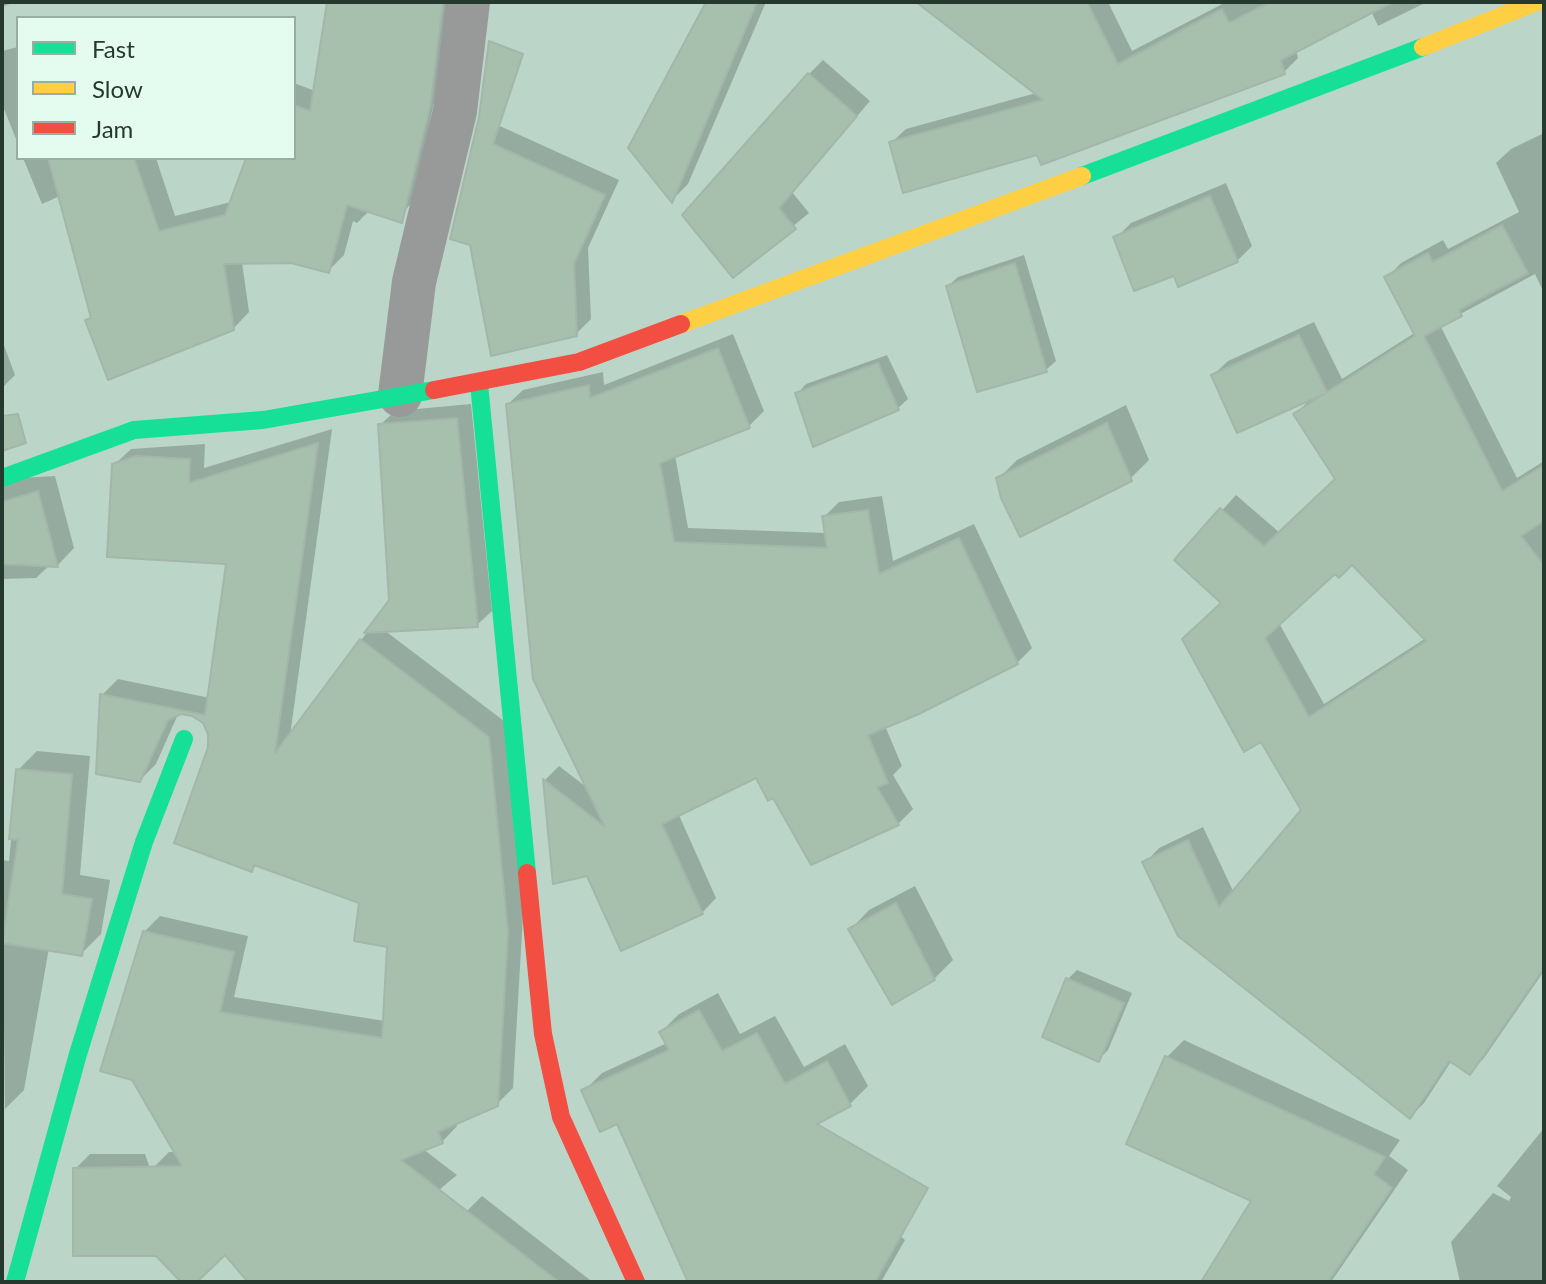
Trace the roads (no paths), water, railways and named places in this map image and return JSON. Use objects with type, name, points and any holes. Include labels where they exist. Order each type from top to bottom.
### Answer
[{"type":"street","points":[[400,395],[414,282],[455,111],[468,2]]},
{"type":"street","points":[[2,478],[134,430],[263,420],[479,384],[579,362],[1339,81],[1537,2]]},
{"type":"street","points":[[479,384],[543,1034],[561,1117],[636,1282]]},
{"type":"street","points":[[15,1282],[78,1054],[144,842],[184,739]]}]
